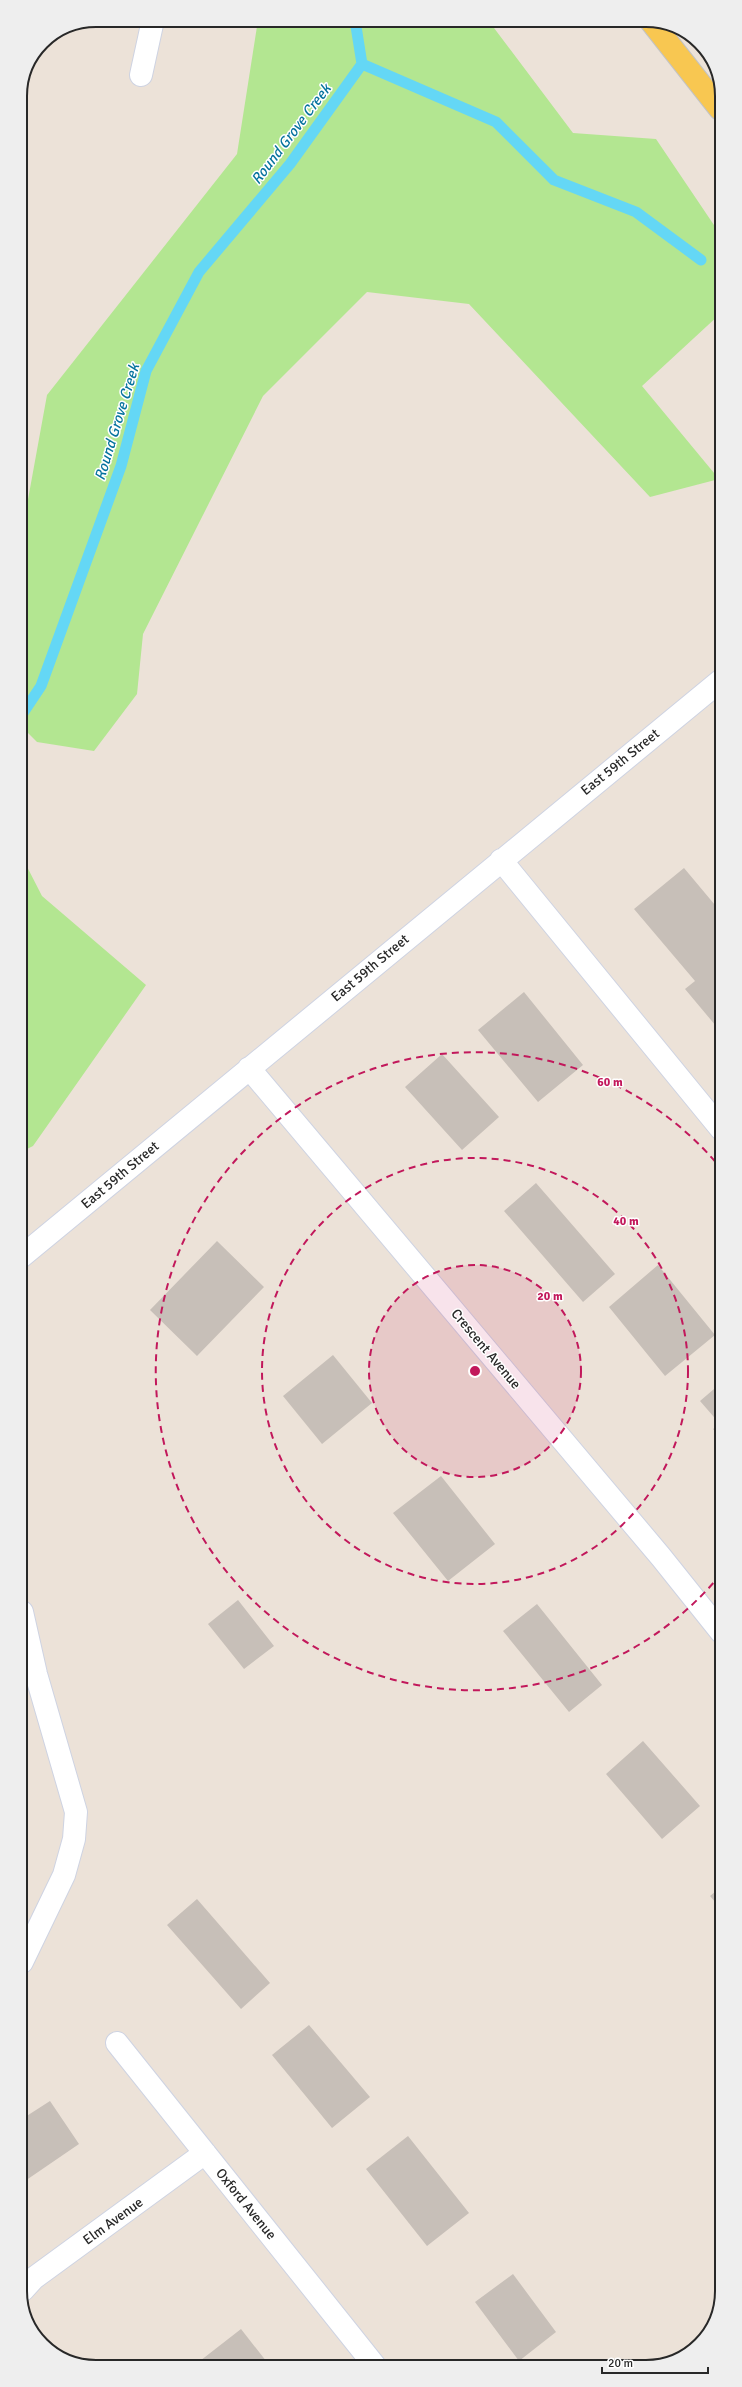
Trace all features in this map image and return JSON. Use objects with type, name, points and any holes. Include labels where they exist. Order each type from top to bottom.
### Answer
[{"type":"main road","points":[[656,28],[715,103]]},
{"type":"street","points":[[141,75],[151,27]]},
{"type":"street","name":"East 59th Street","points":[[27,1251],[715,685]]},
{"type":"street","points":[[501,860],[715,1122]]},
{"type":"street","name":"Crescent Avenue","points":[[249,1068],[661,1557],[715,1624]]},
{"type":"street","points":[[27,1634],[36,1674],[76,1812],[74,1839],[64,1875],[27,1952]]},
{"type":"street","name":"Oxford Avenue","points":[[117,2043],[370,2360]]},
{"type":"street","name":"Elm Avenue","points":[[27,2285],[34,2278],[205,2153]]},
{"type":"green space","points":[[257,27],[493,27],[573,133],[656,139],[715,227],[715,319],[642,386],[715,474],[715,480],[650,497],[469,304],[367,292],[263,396],[143,634],[137,694],[94,751],[37,742],[27,732],[27,505],[47,395],[237,154]]},
{"type":"green space","points":[[27,867],[42,896],[146,985],[33,1146],[27,1149]]},
{"type":"building","points":[[684,868],[715,905],[715,1025],[685,989],[695,981],[634,909]]},
{"type":"building","points":[[524,992],[583,1065],[538,1102],[478,1030]]},
{"type":"building","points":[[442,1054],[499,1117],[462,1150],[405,1087]]},
{"type":"building","points":[[536,1183],[615,1274],[583,1302],[504,1211]]},
{"type":"building","points":[[217,1241],[264,1287],[197,1356],[150,1310]]},
{"type":"building","points":[[658,1265],[715,1335],[665,1376],[609,1307]]},
{"type":"building","points":[[333,1355],[372,1403],[322,1444],[283,1396]]},
{"type":"building","points":[[715,1388],[715,1418],[700,1401]]},
{"type":"building","points":[[441,1476],[495,1544],[448,1581],[393,1513]]},
{"type":"building","points":[[238,1600],[274,1646],[244,1669],[208,1624]]},
{"type":"building","points":[[537,1604],[602,1685],[569,1712],[503,1631]]},
{"type":"building","points":[[643,1741],[700,1806],[662,1839],[606,1774]]},
{"type":"building","points":[[715,1892],[715,1902],[710,1896]]},
{"type":"building","points":[[197,1899],[270,1983],[241,2009],[167,1925]]},
{"type":"building","points":[[309,2025],[370,2097],[332,2128],[272,2055]]},
{"type":"building","points":[[50,2101],[79,2144],[27,2180],[27,2116]]},
{"type":"building","points":[[408,2136],[469,2213],[427,2246],[366,2169]]},
{"type":"building","points":[[513,2274],[556,2332],[520,2360],[518,2360],[475,2302]]},
{"type":"building","points":[[241,2329],[265,2360],[201,2360]]},
{"type":"waterway","name":"Round Grove Creek","points":[[27,707],[41,686],[121,466],[146,371],[199,272],[290,164],[362,64],[356,27]]},
{"type":"waterway","points":[[362,64],[496,122],[554,180],[636,212],[701,260]]}]
